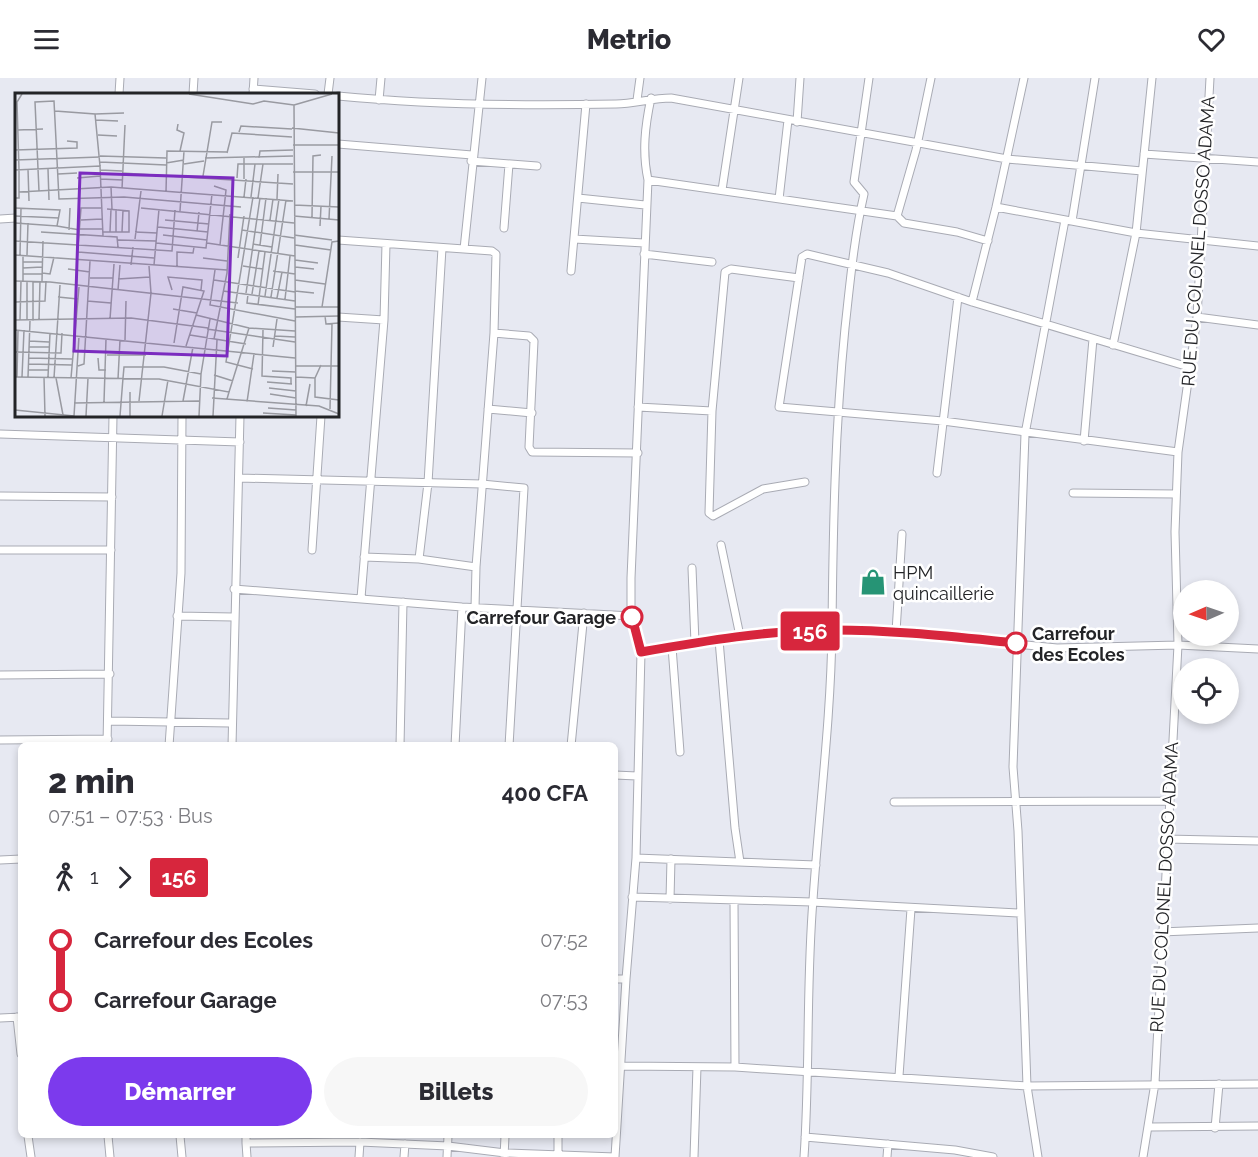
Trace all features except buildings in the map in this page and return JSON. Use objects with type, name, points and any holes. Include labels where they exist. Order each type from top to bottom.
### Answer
[{"type":"street","points":[[119,93],[120,78]]},
{"type":"street","points":[[193,93],[194,78]]},
{"type":"street","points":[[254,78],[253,92],[284,93]]},
{"type":"street","points":[[328,93],[330,78]]},
{"type":"street","points":[[379,100],[381,78]]},
{"type":"street","points":[[464,249],[482,78]]},
{"type":"street","points":[[637,100],[640,78]]},
{"type":"street","points":[[722,190],[739,78]]},
{"type":"street","points":[[797,122],[800,78]]},
{"type":"street","points":[[804,1157],[812,902],[832,630],[830,568],[837,413],[852,264],[863,191],[854,182],[869,78]]},
{"type":"street","points":[[897,216],[918,142],[931,78]]},
{"type":"street","points":[[972,302],[996,207],[1024,78]]},
{"type":"street","points":[[1038,1157],[1027,1086],[1012,766],[1025,434],[1044,323],[1082,166],[1095,78]]},
{"type":"street","points":[[1113,345],[1136,232],[1152,78]]},
{"type":"street","name":"RUE DU COLONEL DOSSO ADAMA","points":[[1177,580],[1178,452],[1192,368],[1197,316],[1203,159],[1210,78]]},
{"type":"street","points":[[339,96],[379,100],[619,105],[651,98],[689,101],[734,112],[861,131],[1006,159],[1142,171]]},
{"type":"street","points":[[618,1112],[636,858],[641,652],[632,616],[631,578],[638,453],[645,206],[648,180],[645,127],[651,98]]},
{"type":"street","points":[[571,271],[586,104]]},
{"type":"street","points":[[779,199],[788,120]]},
{"type":"street","points":[[339,144],[537,166]]},
{"type":"street","points":[[1144,154],[1258,162]]},
{"type":"street","points":[[504,228],[509,164]]},
{"type":"street","points":[[648,180],[859,209],[897,216],[904,224],[957,232],[987,241]]},
{"type":"street","points":[[578,198],[645,206]]},
{"type":"street","points":[[996,207],[1136,232],[1258,246]]},
{"type":"street","points":[[0,219],[15,218]]},
{"type":"street","points":[[574,239],[644,243]]},
{"type":"street","points":[[339,240],[492,251],[496,254],[494,333],[476,567],[475,608]]},
{"type":"street","points":[[361,598],[384,320],[386,244]]},
{"type":"street","points":[[419,560],[428,483],[442,248]]},
{"type":"street","points":[[644,254],[712,262]]},
{"type":"street","points":[[1178,452],[1025,434],[943,421],[779,407],[804,254],[852,264],[1192,368]]},
{"type":"street","points":[[799,278],[731,269],[725,272],[712,411],[710,516],[763,489],[805,482]]},
{"type":"street","points":[[938,473],[958,297]]},
{"type":"street","points":[[1197,316],[1258,325]]},
{"type":"street","points":[[339,317],[384,320]]},
{"type":"street","points":[[494,333],[533,338],[529,447],[532,452],[638,453]]},
{"type":"street","points":[[1084,441],[1093,339]]},
{"type":"street","points":[[638,407],[712,411]]},
{"type":"street","points":[[488,409],[532,413]]},
{"type":"street","points":[[0,740],[108,742],[113,417]]},
{"type":"street","points":[[169,742],[177,616],[182,417]]},
{"type":"street","points":[[232,742],[230,723],[240,478],[240,417]]},
{"type":"street","points":[[312,550],[321,417]]},
{"type":"street","points":[[0,434],[240,442]]},
{"type":"street","points":[[240,478],[482,484],[525,489],[509,742]]},
{"type":"street","points":[[1073,493],[1176,494]]},
{"type":"street","points":[[0,496],[112,497]]},
{"type":"street","points":[[896,632],[902,534]]},
{"type":"street","points":[[721,545],[740,636]]},
{"type":"street","points":[[0,550],[111,550]]},
{"type":"street","points":[[364,556],[476,567]]},
{"type":"street","points":[[692,568],[695,643]]},
{"type":"street","points":[[234,589],[475,608],[632,616]]},
{"type":"street","points":[[400,742],[403,602]]},
{"type":"street","points":[[455,742],[462,607]]},
{"type":"street","points":[[571,742],[584,613]]},
{"type":"street","points":[[177,616],[233,617]]},
{"type":"street","points":[[641,652],[740,636],[832,630],[896,632],[1057,648],[1173,645]]},
{"type":"street","points":[[719,640],[740,862]]},
{"type":"street","name":"RUE DU COLONEL DOSSO ADAMA","points":[[1143,1157],[1150,1127],[1155,1083],[1161,932],[1178,646]]},
{"type":"street","points":[[1198,646],[1258,649]]},
{"type":"street","points":[[672,647],[680,752]]},
{"type":"street","points":[[0,675],[110,674]]},
{"type":"street","points":[[110,721],[230,723]]},
{"type":"street","points":[[618,775],[637,776]]},
{"type":"street","points":[[894,802],[1169,801]]},
{"type":"street","points":[[1166,839],[1258,841]]},
{"type":"street","points":[[636,858],[816,865]]},
{"type":"street","points":[[0,860],[18,859]]},
{"type":"street","points":[[670,899],[671,859]]},
{"type":"street","points":[[632,897],[812,902],[1020,913]]},
{"type":"street","points":[[734,901],[735,1067]]},
{"type":"street","points":[[899,1076],[911,909]]},
{"type":"street","points":[[1161,932],[1258,928]]},
{"type":"street","points":[[618,979],[626,979]]},
{"type":"street","points":[[0,1018],[18,1017]]},
{"type":"street","points":[[621,1066],[735,1067],[1027,1086],[1155,1083],[1258,1084]]},
{"type":"street","points":[[694,1157],[697,1067]]},
{"type":"street","points":[[1215,1128],[1219,1084]]},
{"type":"street","points":[[1150,1127],[1258,1126]]},
{"type":"street","points":[[805,1137],[888,1144],[993,1157]]},
{"type":"street","points":[[28,1138],[31,1157]]},
{"type":"street","points":[[108,1138],[110,1157]]},
{"type":"street","points":[[180,1138],[182,1157]]},
{"type":"street","points":[[447,1157],[448,1138]]},
{"type":"street","points":[[505,1138],[505,1155]]},
{"type":"street","points":[[558,1138],[558,1155]]},
{"type":"street","points":[[247,1157],[246,1139],[329,1139],[360,1142],[392,1139],[405,1144],[448,1146],[505,1155],[615,1157],[616,1138]]},
{"type":"street","points":[[359,1157],[360,1142]]},
{"type":"street","points":[[404,1157],[405,1144]]},
{"type":"street","points":[[887,1157],[888,1144]]},
{"type":"bus line","name":"156","points":[[632,617],[641,652],[757,634],[832,630],[896,632],[1016,643]]},
{"type":"place","name":"HPM quincaillerie","points":[[873,582]]},
{"type":"place","name":"Carrefour Garage","points":[[632,617]]},
{"type":"place","name":"Carrefour des Ecoles","points":[[1016,643]]}]
